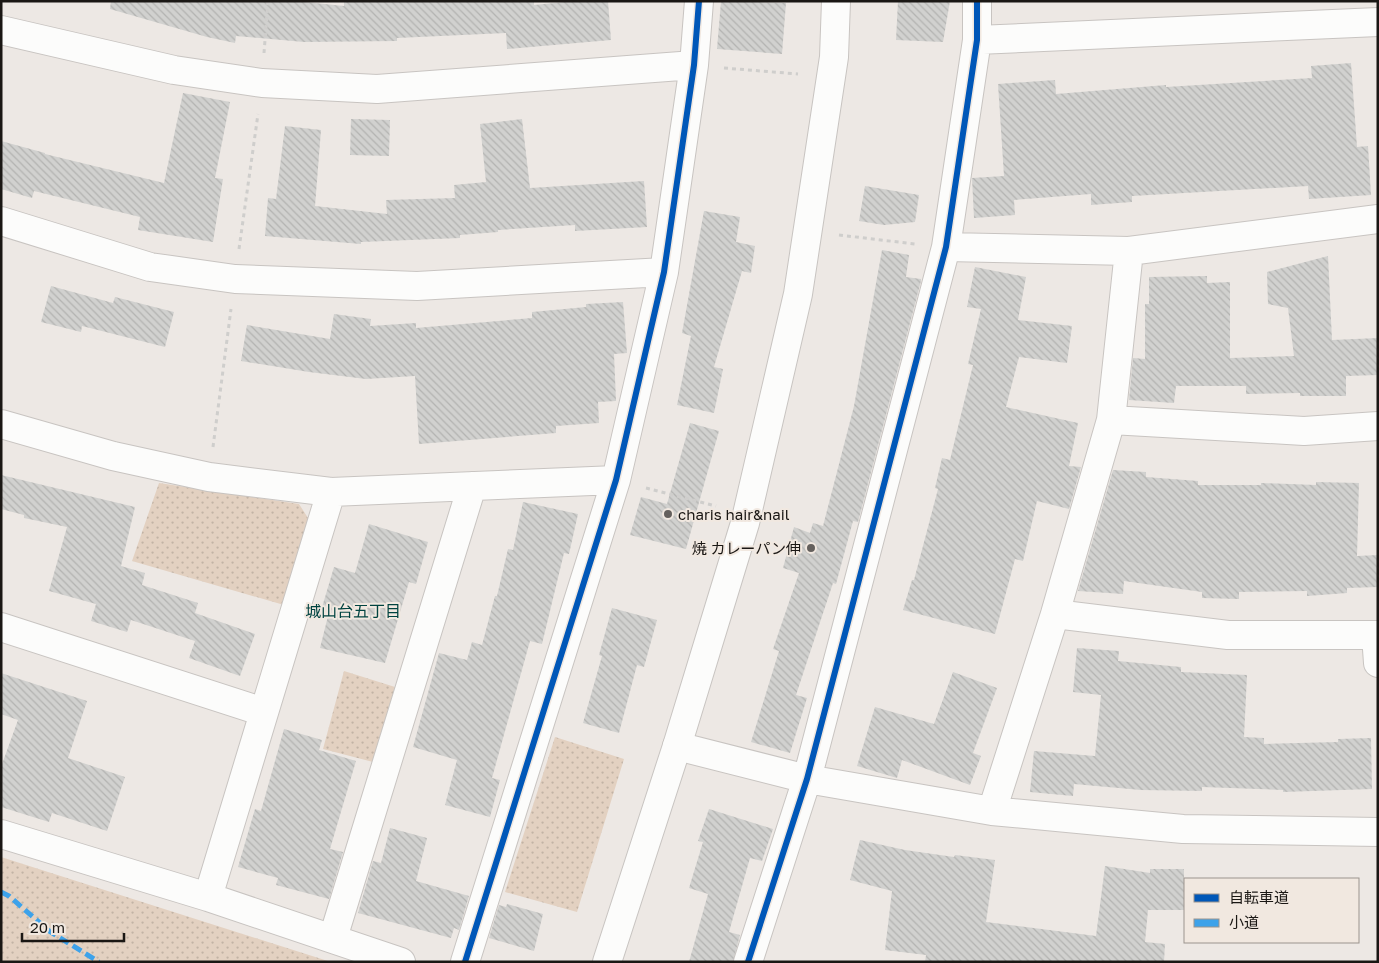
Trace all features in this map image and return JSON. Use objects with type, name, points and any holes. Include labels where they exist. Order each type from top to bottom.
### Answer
[{"type":"street","points":[[465,962],[616,480],[664,272],[694,66],[699,1]]},
{"type":"street","points":[[607,962],[677,746],[745,524],[798,294],[834,57],[836,1]]},
{"type":"street","points":[[748,962],[807,779],[946,247],[977,40],[978,1]]},
{"type":"street","points":[[977,40],[1378,22]]},
{"type":"street","points":[[1,30],[174,70],[262,83],[376,89],[694,66]]},
{"type":"street","points":[[946,247],[1129,251],[1378,219]]},
{"type":"street","points":[[1,221],[150,267],[235,279],[417,286],[664,272]]},
{"type":"street","points":[[992,811],[1055,614],[1111,420],[1129,251]]},
{"type":"street","points":[[1111,420],[1304,431],[1378,426]]},
{"type":"street","points":[[1,424],[112,456],[209,477],[331,492],[616,480]]},
{"type":"street","points":[[333,938],[472,486]]},
{"type":"street","points":[[208,897],[331,492]]},
{"type":"street","points":[[1055,614],[1228,635],[1377,635],[1378,662]]},
{"type":"street","points":[[1,627],[264,712]]},
{"type":"street","points":[[677,746],[807,779],[992,811],[1183,829],[1378,832]]},
{"type":"street","points":[[1,834],[208,897],[401,962]]},
{"type":"path","points":[[209,477],[262,83],[268,1]]},
{"type":"path","points":[[694,66],[798,74]]},
{"type":"path","points":[[839,235],[946,247]]},
{"type":"path","points":[[616,480],[716,506]]},
{"type":"shaded area","points":[[159,483],[299,504],[310,521],[284,605],[132,561]]},
{"type":"shaded area","points":[[344,671],[395,687],[373,762],[323,749]]},
{"type":"shaded area","points":[[555,737],[624,759],[577,912],[505,892]]},
{"type":"shaded area","points":[[1,857],[331,962],[1,962]]},
{"type":"building","points":[[111,1],[295,1],[344,6],[344,1],[534,1],[534,5],[575,1],[608,1],[611,40],[507,49],[506,33],[397,38],[397,41],[304,42],[236,36],[235,43],[207,37],[110,9]]},
{"type":"building","points":[[721,1],[786,3],[782,54],[717,49]]},
{"type":"building","points":[[898,1],[950,1],[943,42],[896,40]]},
{"type":"building","points":[[1351,63],[1357,147],[1368,146],[1371,195],[1309,199],[1308,186],[1132,196],[1132,202],[1091,205],[1091,194],[1014,200],[1015,215],[974,218],[972,178],[1004,176],[998,84],[1055,80],[1056,94],[1166,85],[1166,87],[1312,78],[1311,66]]},
{"type":"building","points":[[183,93],[230,102],[215,178],[223,179],[213,242],[138,230],[140,217],[34,191],[32,198],[1,189],[1,141],[45,154],[164,183]]},
{"type":"building","points":[[351,119],[390,120],[389,156],[350,155]]},
{"type":"building","points":[[522,119],[530,188],[644,181],[647,227],[575,231],[575,225],[498,230],[498,232],[460,235],[460,238],[361,242],[361,244],[265,236],[268,198],[276,199],[285,126],[321,130],[315,206],[387,214],[386,200],[455,198],[454,185],[486,182],[480,124]]},
{"type":"building","points":[[865,186],[919,195],[915,222],[884,225],[859,221]]},
{"type":"building","points":[[704,211],[740,217],[736,242],[755,246],[751,273],[742,271],[714,367],[723,369],[714,413],[677,405],[691,336],[682,333]]},
{"type":"building","points":[[882,250],[909,255],[906,277],[921,279],[921,281],[858,522],[853,521],[836,584],[833,583],[796,695],[807,698],[790,753],[751,742],[779,651],[773,649],[799,573],[783,568],[794,527],[810,533],[813,523],[823,526],[854,406]]},
{"type":"building","points":[[1328,256],[1332,340],[1378,338],[1378,375],[1346,376],[1346,396],[1300,396],[1300,393],[1246,394],[1246,386],[1176,386],[1174,403],[1129,400],[1133,358],[1145,359],[1145,304],[1149,304],[1149,277],[1207,276],[1207,283],[1230,282],[1230,358],[1294,356],[1288,308],[1268,304],[1267,272]]},
{"type":"building","points":[[975,267],[1026,277],[1018,320],[1072,326],[1067,363],[1019,357],[1006,407],[1078,423],[1069,466],[1081,467],[1069,509],[1037,501],[1023,561],[1015,559],[995,634],[903,610],[912,580],[914,580],[938,489],[935,488],[942,458],[950,460],[973,365],[968,364],[981,309],[967,307]]},
{"type":"building","points":[[51,286],[113,303],[115,297],[174,312],[165,347],[82,326],[81,332],[41,322]]},
{"type":"building","points":[[623,302],[627,353],[614,354],[616,401],[598,402],[599,423],[556,426],[556,433],[419,444],[415,376],[366,379],[241,361],[247,325],[330,339],[334,314],[371,319],[370,326],[416,323],[416,328],[532,318],[532,312],[586,307],[586,304]]},
{"type":"building","points":[[690,423],[719,431],[686,549],[630,535],[641,497],[667,504]]},
{"type":"building","points":[[1113,470],[1146,472],[1146,477],[1198,481],[1198,485],[1261,485],[1261,483],[1316,485],[1316,482],[1359,483],[1357,556],[1378,555],[1378,587],[1347,588],[1347,593],[1307,596],[1307,591],[1239,592],[1239,599],[1202,598],[1202,592],[1124,581],[1123,594],[1078,591]]},
{"type":"building","points":[[1,475],[135,507],[121,566],[145,573],[142,585],[198,603],[195,613],[255,634],[240,676],[189,658],[195,641],[131,620],[127,632],[91,621],[96,604],[49,591],[67,527],[24,518],[24,515],[1,509]]},
{"type":"building","points":[[523,502],[578,514],[569,554],[564,553],[542,644],[530,641],[492,778],[500,780],[490,817],[445,805],[457,760],[413,747],[439,653],[467,660],[472,642],[482,645],[495,596],[497,596],[508,549],[513,550]]},
{"type":"building","points":[[369,524],[428,542],[416,584],[409,582],[385,663],[320,648],[328,616],[320,614],[334,567],[355,573]]},
{"type":"building","points":[[612,608],[657,620],[644,667],[637,665],[619,733],[583,723],[602,656],[599,655]]},
{"type":"building","points":[[1077,648],[1119,651],[1118,661],[1181,667],[1181,672],[1247,675],[1244,737],[1264,738],[1264,744],[1338,742],[1338,739],[1371,738],[1372,789],[1283,792],[1283,790],[1202,787],[1202,791],[1141,790],[1074,784],[1073,796],[1030,792],[1034,751],[1095,756],[1101,695],[1073,692]]},
{"type":"building","points":[[953,672],[997,688],[973,753],[981,756],[970,785],[902,760],[897,778],[857,766],[875,707],[934,724]]},
{"type":"building","points":[[1,673],[87,701],[68,758],[125,777],[107,831],[52,813],[49,822],[1,807],[1,767],[18,720],[1,714]]},
{"type":"building","points":[[284,729],[322,740],[319,750],[356,761],[330,849],[343,852],[329,899],[276,885],[278,878],[238,867],[255,809],[261,811]]},
{"type":"building","points":[[709,809],[773,829],[762,861],[750,858],[729,932],[740,935],[733,962],[689,962],[708,894],[689,888],[703,842],[698,841]]},
{"type":"building","points":[[390,828],[427,838],[416,881],[469,896],[459,930],[454,928],[451,938],[358,913],[373,861],[381,863]]},
{"type":"building","points":[[860,840],[905,850],[954,857],[955,855],[995,860],[986,922],[1096,936],[1105,866],[1150,873],[1150,869],[1184,869],[1184,910],[1148,910],[1145,942],[1165,944],[1164,962],[925,962],[926,955],[885,950],[892,891],[850,880]]},
{"type":"building","points":[[507,904],[543,914],[534,951],[489,938],[499,905],[506,907]]},
{"type":"marked path","points":[[1,892],[9,896],[49,931],[99,962]]},
{"type":"cycle path","points":[[465,962],[616,480],[664,272],[694,65],[699,1]]},
{"type":"cycle path","points":[[748,962],[807,779],[946,247],[977,40],[977,1]]},
{"type":"place","name":"charis hair&nail","points":[[668,514]]},
{"type":"place","name":"焼 カレーパン伸","points":[[811,548]]},
{"type":"district","name":"城山台五丁目","points":[[353,611]]}]
